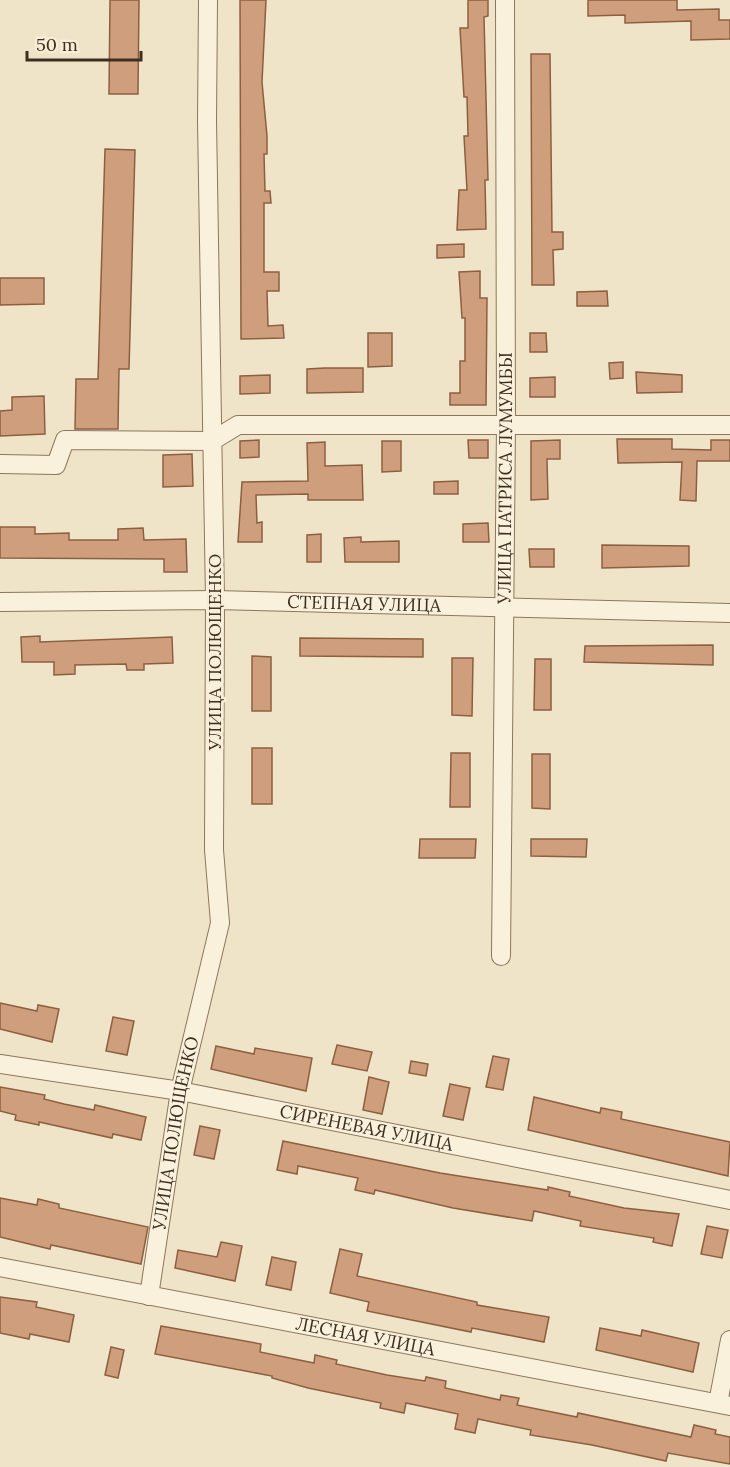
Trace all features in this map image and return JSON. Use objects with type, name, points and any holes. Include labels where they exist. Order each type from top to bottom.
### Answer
[{"type":"street","name":"УЛИЦА ПОЛЮЩЕНКО","points":[[149,1296],[180,1091],[220,923],[214,850],[215,600],[208,0]]},
{"type":"street","name":"УЛИЦА ПАТРИСА ЛУМУМБЫ","points":[[501,956],[506,423],[505,0]]},
{"type":"street","points":[[0,464],[56,465],[65,440],[212,441],[238,425],[730,424]]},
{"type":"street","name":"СТЕПНАЯ УЛИЦА","points":[[0,602],[215,600],[730,613]]},
{"type":"street","name":"СИРЕНЕВАЯ УЛИЦА","points":[[0,1064],[180,1091],[730,1200]]},
{"type":"street","name":"ЛЕСНАЯ УЛИЦА","points":[[0,1267],[724,1404]]},
{"type":"street","points":[[724,1404],[730,1340]]},
{"type":"building","points":[[110,0],[139,0],[138,94],[109,94]]},
{"type":"building","points":[[240,0],[266,0],[262,82],[267,136],[267,154],[264,154],[265,191],[270,191],[271,203],[264,203],[264,272],[279,272],[279,291],[267,291],[268,326],[283,325],[284,338],[241,339]]},
{"type":"building","points":[[468,0],[488,0],[488,16],[484,17],[488,180],[485,180],[486,229],[457,230],[459,190],[467,190],[464,136],[468,136],[467,97],[464,97],[460,28],[468,28]]},
{"type":"building","points":[[588,0],[677,0],[677,10],[719,9],[719,20],[730,20],[730,39],[691,40],[691,21],[625,23],[625,15],[588,16]]},
{"type":"building","points":[[531,54],[550,54],[552,232],[563,232],[563,249],[553,250],[554,285],[532,285]]},
{"type":"building","points":[[105,149],[135,150],[129,369],[119,369],[118,429],[75,429],[76,379],[98,379]]},
{"type":"building","points":[[464,244],[464,257],[437,258],[437,245]]},
{"type":"building","points":[[480,271],[480,298],[487,298],[486,405],[450,405],[450,393],[460,393],[460,361],[465,361],[465,318],[462,318],[459,272]]},
{"type":"building","points":[[0,278],[44,278],[44,304],[0,305]]},
{"type":"building","points":[[607,291],[608,306],[577,306],[577,292]]},
{"type":"building","points":[[368,333],[392,333],[392,366],[368,367]]},
{"type":"building","points":[[530,333],[546,333],[547,352],[530,352]]},
{"type":"building","points":[[623,362],[623,378],[610,379],[609,363]]},
{"type":"building","points":[[363,368],[363,392],[307,393],[307,369]]},
{"type":"building","points":[[636,372],[682,375],[682,392],[637,393]]},
{"type":"building","points":[[270,375],[270,393],[240,394],[240,376]]},
{"type":"building","points":[[555,377],[555,397],[530,397],[530,378]]},
{"type":"building","points":[[44,396],[45,434],[0,436],[0,411],[12,410],[12,397]]},
{"type":"building","points":[[617,439],[672,439],[672,449],[711,450],[711,440],[730,440],[730,461],[697,461],[696,501],[680,500],[682,462],[618,463]]},
{"type":"building","points":[[259,440],[259,457],[240,458],[240,441]]},
{"type":"building","points":[[468,440],[488,440],[488,458],[469,458]]},
{"type":"building","points":[[560,440],[560,459],[547,459],[548,499],[531,500],[531,441]]},
{"type":"building","points":[[382,441],[401,441],[401,471],[382,472]]},
{"type":"building","points":[[325,442],[325,466],[362,465],[363,500],[308,500],[308,494],[256,495],[257,523],[262,522],[262,542],[238,542],[242,482],[308,481],[307,443]]},
{"type":"building","points":[[192,454],[193,486],[163,487],[163,455]]},
{"type":"building","points":[[458,481],[458,494],[434,494],[434,482]]},
{"type":"building","points":[[488,523],[489,542],[463,542],[463,524]]},
{"type":"building","points":[[0,527],[35,527],[35,534],[69,533],[69,540],[118,540],[118,529],[143,528],[144,540],[186,539],[187,572],[164,572],[164,559],[0,558]]},
{"type":"building","points":[[321,534],[321,562],[307,562],[307,535]]},
{"type":"building","points":[[361,537],[361,542],[399,541],[399,562],[345,562],[344,538]]},
{"type":"building","points":[[602,545],[689,546],[689,566],[602,568]]},
{"type":"building","points":[[529,549],[554,549],[554,567],[530,567]]},
{"type":"building","points":[[40,636],[40,642],[172,637],[173,663],[144,664],[144,670],[127,670],[126,664],[75,665],[75,674],[54,675],[54,662],[22,662],[21,637]]},
{"type":"building","points":[[300,638],[423,639],[423,657],[300,656]]},
{"type":"building","points":[[713,645],[713,665],[584,662],[585,646]]},
{"type":"building","points":[[252,656],[271,657],[271,711],[252,711]]},
{"type":"building","points":[[452,658],[473,658],[472,716],[452,715]]},
{"type":"building","points":[[535,659],[551,659],[551,710],[534,710]]},
{"type":"building","points":[[252,748],[272,748],[272,804],[252,804]]},
{"type":"building","points":[[451,753],[470,753],[470,807],[450,807]]},
{"type":"building","points":[[532,754],[550,754],[550,809],[532,808]]},
{"type":"building","points":[[420,839],[476,839],[475,858],[419,858]]},
{"type":"building","points":[[531,839],[587,839],[586,857],[531,856]]},
{"type":"building","points":[[0,1003],[37,1011],[38,1005],[59,1009],[52,1042],[0,1029]]},
{"type":"building","points":[[113,1017],[134,1021],[127,1055],[106,1051]]},
{"type":"building","points":[[337,1045],[372,1052],[367,1071],[332,1064]]},
{"type":"building","points":[[216,1046],[254,1054],[255,1048],[312,1058],[306,1091],[211,1069]]},
{"type":"building","points":[[493,1056],[509,1059],[503,1090],[486,1087]]},
{"type":"building","points":[[411,1061],[428,1064],[426,1076],[409,1073]]},
{"type":"building","points":[[369,1077],[389,1082],[382,1114],[363,1110]]},
{"type":"building","points":[[450,1084],[470,1088],[463,1120],[443,1116]]},
{"type":"building","points":[[0,1087],[45,1095],[44,1099],[64,1104],[94,1110],[95,1105],[146,1117],[141,1140],[113,1134],[112,1138],[39,1122],[39,1125],[15,1120],[16,1115],[0,1111]]},
{"type":"building","points":[[534,1097],[600,1113],[601,1108],[622,1112],[621,1119],[730,1142],[728,1176],[528,1130]]},
{"type":"building","points":[[200,1126],[220,1130],[214,1159],[194,1155]]},
{"type":"building","points":[[283,1141],[440,1173],[548,1190],[548,1187],[570,1192],[569,1196],[624,1208],[679,1214],[672,1246],[653,1242],[654,1238],[580,1226],[581,1221],[534,1211],[532,1221],[453,1208],[375,1190],[374,1194],[355,1190],[358,1178],[298,1166],[297,1174],[277,1170]]},
{"type":"building","points":[[0,1198],[37,1205],[38,1199],[59,1204],[59,1208],[148,1227],[141,1264],[51,1245],[50,1249],[0,1237]]},
{"type":"building","points":[[707,1226],[728,1230],[722,1258],[701,1254]]},
{"type":"building","points":[[221,1242],[242,1246],[235,1281],[175,1268],[178,1250],[217,1257]]},
{"type":"building","points":[[340,1249],[362,1254],[357,1276],[477,1302],[477,1305],[549,1317],[544,1342],[472,1328],[471,1332],[367,1311],[369,1302],[330,1293]]},
{"type":"building","points":[[272,1257],[296,1262],[291,1290],[266,1285]]},
{"type":"building","points":[[0,1297],[37,1302],[36,1307],[74,1315],[69,1342],[30,1334],[29,1339],[0,1333]]},
{"type":"building","points":[[161,1326],[261,1344],[260,1352],[314,1363],[315,1355],[337,1360],[336,1364],[387,1375],[425,1381],[426,1377],[446,1381],[445,1388],[500,1400],[501,1395],[519,1398],[517,1405],[577,1417],[578,1413],[691,1437],[694,1425],[716,1430],[715,1434],[730,1437],[730,1464],[668,1453],[666,1461],[592,1445],[530,1435],[531,1430],[478,1419],[475,1433],[455,1429],[458,1414],[406,1403],[404,1413],[380,1408],[381,1403],[308,1388],[272,1378],[272,1376],[155,1354]]},
{"type":"building","points":[[600,1328],[641,1336],[642,1330],[699,1343],[693,1372],[596,1350]]},
{"type":"building","points":[[111,1347],[124,1350],[118,1378],[105,1375]]}]
